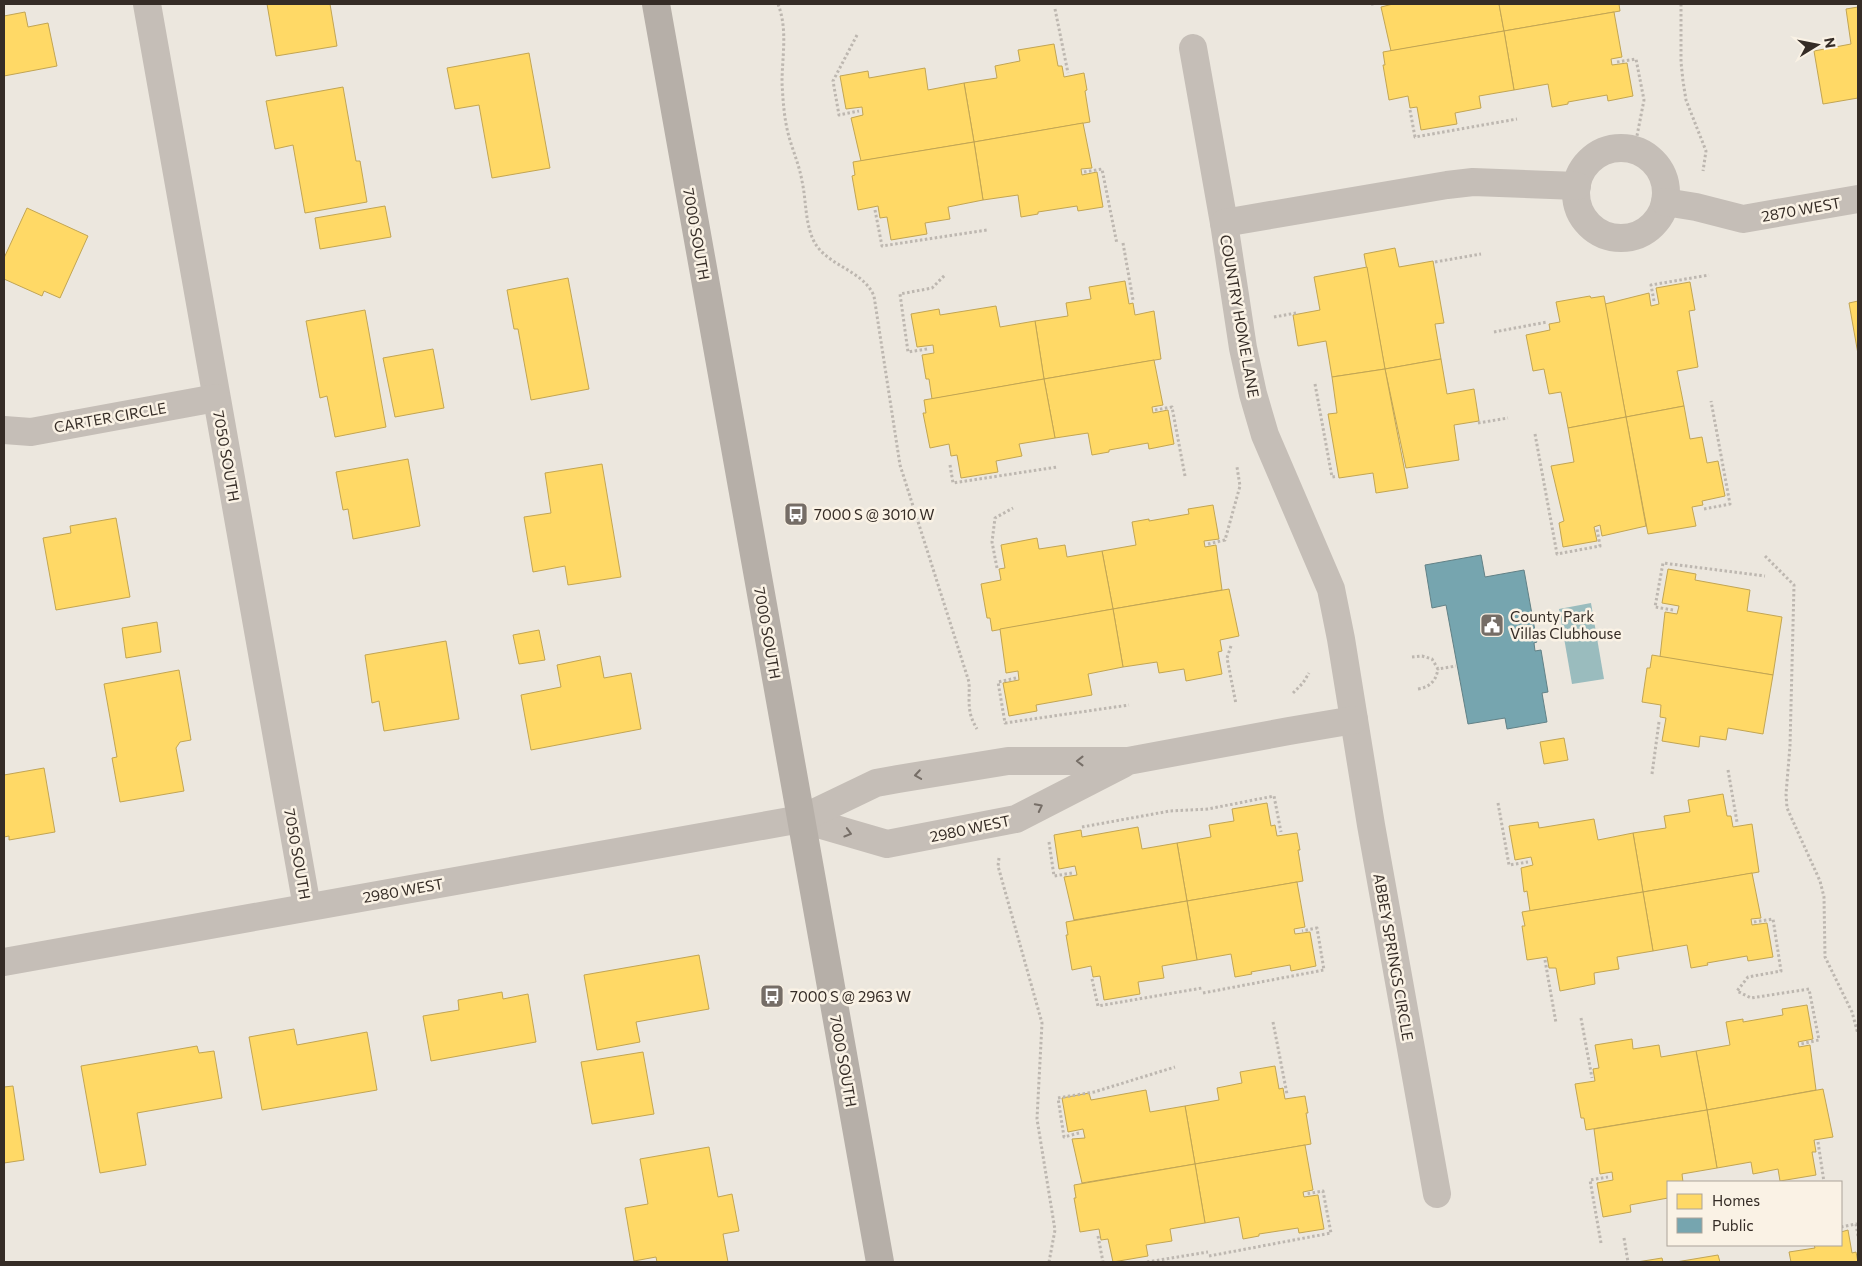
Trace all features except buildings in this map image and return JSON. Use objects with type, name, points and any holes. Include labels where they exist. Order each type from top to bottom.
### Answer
[{"type":"main road","name":"7000 SOUTH","points":[[656,4],[880,1262]]},
{"type":"street","name":"7050 SOUTH","points":[[147,4],[308,907]]},
{"type":"street","points":[[1193,48],[1224,223]]},
{"type":"street","points":[[1624,148],[1634,150],[1651,159],[1660,170],[1665,184],[1665,202],[1658,219],[1642,234],[1627,238],[1612,238],[1598,232],[1587,222],[1579,210],[1576,195],[1577,186],[1585,167],[1595,156],[1609,150],[1624,148]]},
{"type":"street","name":"COUNTRY HOME LANE","points":[[1354,720],[1342,638],[1331,589],[1265,435],[1253,394],[1243,348],[1224,223],[1473,182],[1577,186]]},
{"type":"street","name":"2870 WEST","points":[[1696,206],[1743,219],[1858,199]]},
{"type":"street","points":[[1665,202],[1696,206]]},
{"type":"street","name":"CARTER CIRCLE","points":[[4,430],[31,432],[216,398]]},
{"type":"street","name":"2980 WEST","points":[[4,962],[801,819],[876,783],[898,779],[1008,761],[1128,761],[1354,720]]},
{"type":"street","name":"ABBEY SPRINGS CIRCLE","points":[[1354,720],[1391,941],[1437,1194]]},
{"type":"street","name":"2980 WEST","points":[[801,819],[887,844],[1016,819],[1128,761]]},
{"type":"path","points":[[778,4],[784,30],[785,48],[782,83],[785,118],[800,171],[808,225],[813,240],[821,252],[864,281],[870,287],[874,296],[900,465],[969,682],[968,705],[970,715],[981,736]]},
{"type":"path","points":[[1371,4],[1376,4]]},
{"type":"path","points":[[1681,4],[1681,62],[1686,100],[1706,151],[1696,206]]},
{"type":"path","points":[[1055,9],[1068,72]]},
{"type":"path","points":[[857,35],[833,81],[840,115],[859,111]]},
{"type":"path","points":[[1617,62],[1636,59],[1644,100],[1634,150]]},
{"type":"path","points":[[1410,110],[1415,137],[1518,119]]},
{"type":"path","points":[[1084,172],[1102,169],[1116,244]]},
{"type":"path","points":[[875,210],[882,246],[986,230]]},
{"type":"path","points":[[1123,243],[1134,300]]},
{"type":"path","points":[[1435,262],[1481,254]]},
{"type":"path","points":[[927,349],[908,352],[900,294],[932,288],[945,275]]},
{"type":"path","points":[[1654,301],[1651,285],[1709,275]]},
{"type":"path","points":[[1494,332],[1547,322]]},
{"type":"path","points":[[1315,384],[1332,477],[1337,476]]},
{"type":"path","points":[[1704,509],[1730,504],[1712,401]]},
{"type":"path","points":[[1156,410],[1172,407],[1185,476]]},
{"type":"path","points":[[1478,423],[1508,418]]},
{"type":"path","points":[[1535,434],[1556,554],[1600,546],[1597,529]]},
{"type":"path","points":[[950,465],[953,484],[1057,467]]},
{"type":"path","points":[[1208,544],[1225,540],[1240,486],[1237,467]]},
{"type":"path","points":[[997,568],[992,542],[995,518],[1013,508]]},
{"type":"path","points":[[1765,556],[1794,585],[1787,808],[1820,881],[1824,897],[1826,957],[1852,1012],[1858,1034]]},
{"type":"path","points":[[1673,610],[1655,607],[1663,563],[1765,576]]},
{"type":"path","points":[[1231,646],[1227,658],[1242,739]]},
{"type":"path","points":[[1412,657],[1422,656],[1432,659],[1438,669],[1437,678],[1429,686],[1418,689]]},
{"type":"path","points":[[1438,669],[1456,666]]},
{"type":"path","points":[[1291,696],[1303,684],[1311,667]]},
{"type":"path","points":[[1016,678],[998,682],[1005,723],[1129,705]]},
{"type":"path","points":[[1652,774],[1659,722]]},
{"type":"path","points":[[1728,770],[1737,822]]},
{"type":"path","points":[[1076,828],[1170,810],[1208,809],[1274,796],[1281,832]]},
{"type":"path","points":[[1498,803],[1509,865],[1528,862]]},
{"type":"path","points":[[998,823],[1001,843],[998,866],[1042,1023],[1038,1120],[1055,1230],[1049,1262]]},
{"type":"path","points":[[1048,834],[1054,876],[1072,873]]},
{"type":"path","points":[[1754,922],[1773,919],[1781,971],[1748,977],[1737,991],[1751,998],[1810,989],[1818,1040],[1801,1044]]},
{"type":"path","points":[[1203,993],[1324,970],[1317,928],[1302,931]]},
{"type":"path","points":[[1545,960],[1556,1023]]},
{"type":"path","points":[[1092,979],[1098,1006],[1202,988]]},
{"type":"path","points":[[1581,1018],[1592,1078]]},
{"type":"path","points":[[1273,1022],[1287,1094]]},
{"type":"path","points":[[1079,1133],[1064,1136],[1058,1098],[1094,1092],[1175,1067]]},
{"type":"path","points":[[1818,1142],[1824,1181]]},
{"type":"path","points":[[1601,1243],[1590,1180],[1608,1177]]},
{"type":"path","points":[[1147,1262],[1208,1254],[1331,1233],[1323,1191],[1306,1194]]},
{"type":"path","points":[[1842,1227],[1856,1224],[1858,1236]]},
{"type":"path","points":[[1098,1236],[1102,1262]]},
{"type":"path","points":[[1624,1238],[1628,1262]]},
{"type":"water","points":[[1591,603],[1604,679],[1572,684],[1559,609]]},
{"type":"place","name":"7000 S @ 3010 W","points":[[796,514]]},
{"type":"place","name":"County Park Villas Clubhouse","points":[[1492,625]]},
{"type":"place","name":"7000 S @ 2963 W","points":[[772,996]]}]
